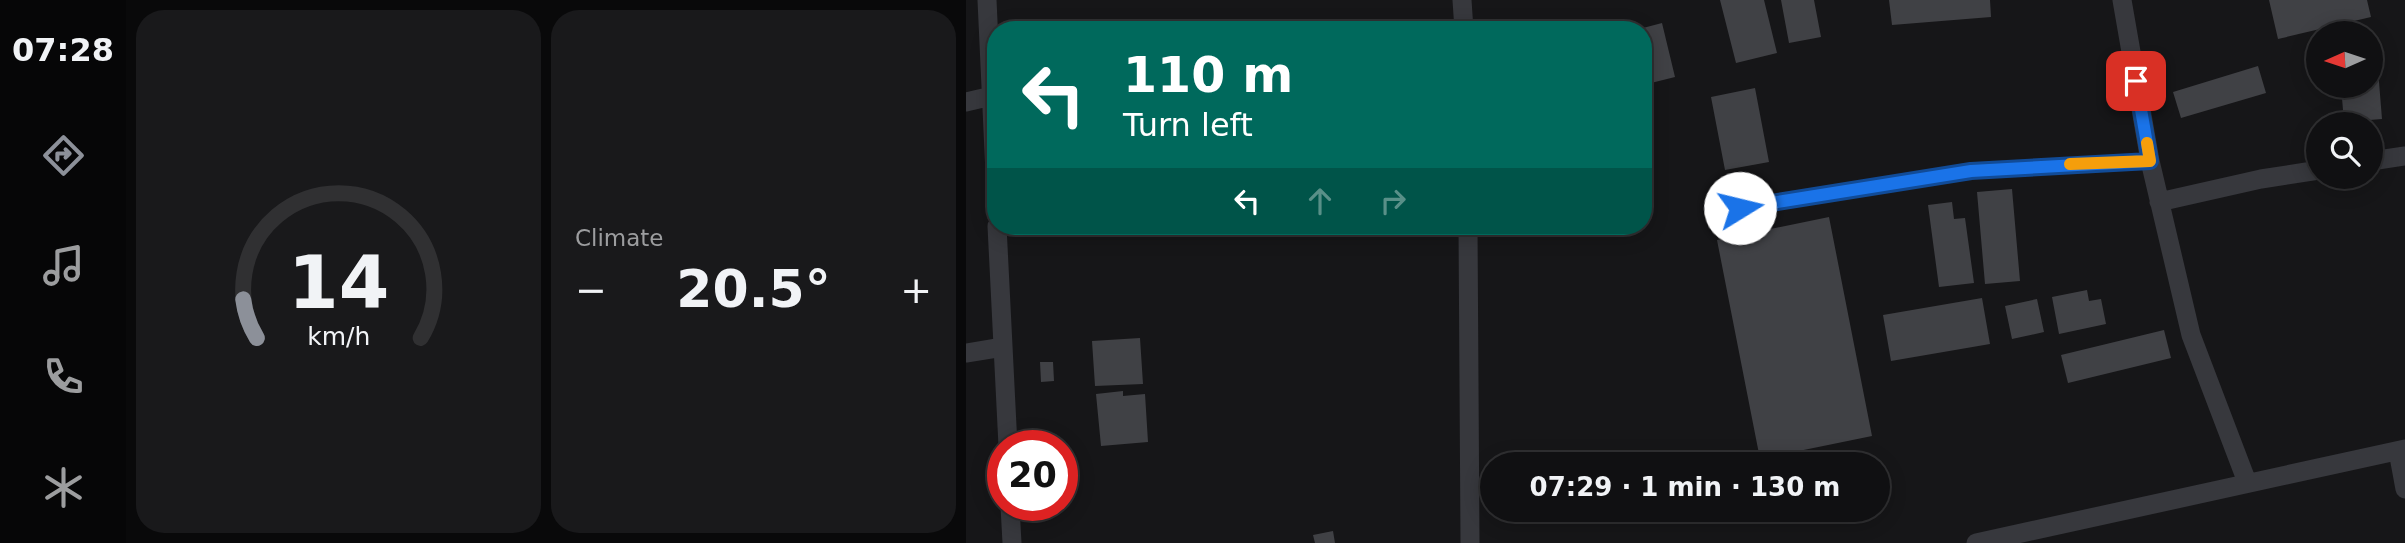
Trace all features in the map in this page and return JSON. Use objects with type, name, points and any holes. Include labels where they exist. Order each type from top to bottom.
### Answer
[{"type":"street","points":[[987,0],[988,21]]},
{"type":"street","points":[[1462,0],[1463,21]]},
{"type":"street","points":[[2122,0],[2150,161],[2192,335],[2247,482]]},
{"type":"street","points":[[966,102],[987,97]]},
{"type":"street","points":[[2383,159],[2405,156]]},
{"type":"street","points":[[2159,202],[2306,172]]},
{"type":"street","points":[[997,235],[1007,430]]},
{"type":"street","points":[[1468,235],[1470,543]]},
{"type":"street","points":[[966,353],[1003,348]]},
{"type":"street","points":[[1976,543],[2402,450],[2405,489]]},
{"type":"street","points":[[1011,521],[1012,543]]},
{"type":"lane","points":[[1740,208],[1971,171],[2150,161]]},
{"type":"building","points":[[1720,0],[1764,0],[1777,53],[1736,63]]},
{"type":"building","points":[[1781,0],[1814,0],[1821,37],[1789,43]]},
{"type":"building","points":[[1889,0],[1990,0],[1991,17],[1892,25]]},
{"type":"building","points":[[2269,0],[2367,0],[2371,17],[2354,21],[2306,21],[2306,32],[2278,39]]},
{"type":"building","points":[[1662,23],[1675,77],[1652,83],[1652,26]]},
{"type":"building","points":[[2258,66],[2266,93],[2181,118],[2173,92]]},
{"type":"building","points":[[1755,88],[1769,162],[1725,170],[1711,97]]},
{"type":"building","points":[[2342,98],[2380,98],[2381,112],[2343,112]]},
{"type":"building","points":[[2012,189],[2020,281],[1985,284],[1977,192]]},
{"type":"building","points":[[1952,202],[1954,219],[1965,218],[1974,283],[1939,287],[1928,205]]},
{"type":"building","points":[[1829,217],[1872,436],[1794,452],[1759,452],[1717,240]]},
{"type":"building","points":[[2087,290],[2089,301],[2101,299],[2106,324],[2059,334],[2052,297]]},
{"type":"building","points":[[1982,298],[1990,344],[1891,361],[1883,315]]},
{"type":"building","points":[[2037,299],[2044,332],[2012,339],[2005,306]]},
{"type":"building","points":[[2164,330],[2171,358],[2068,383],[2061,355]]},
{"type":"building","points":[[1140,338],[1143,384],[1095,386],[1092,341]]},
{"type":"building","points":[[1040,362],[1053,362],[1054,381],[1041,382]]},
{"type":"building","points":[[1123,391],[1123,396],[1145,394],[1148,442],[1101,446],[1096,394]]},
{"type":"building","points":[[1333,531],[1335,543],[1315,543],[1313,535]]},
{"type":"slow traffic","points":[[2070,164],[2150,161],[2147,143]]},
{"type":"route","points":[[1740,208],[1971,171],[2150,161],[2136,81]]}]
